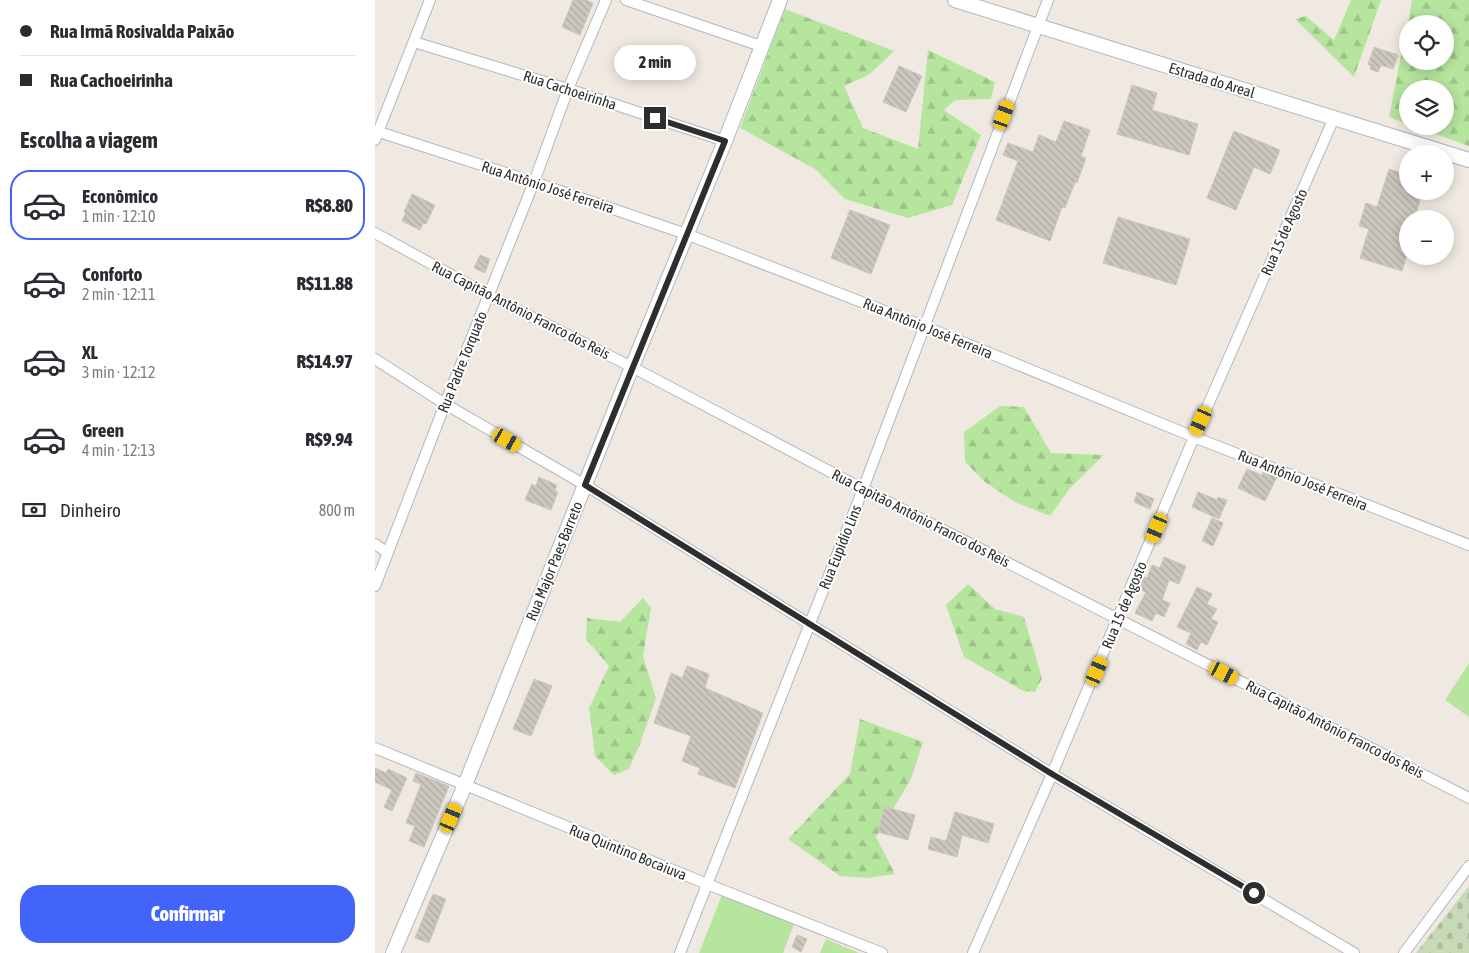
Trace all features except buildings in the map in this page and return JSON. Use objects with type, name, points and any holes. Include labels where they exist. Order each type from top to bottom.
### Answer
[{"type":"street","points":[[377,136],[430,0]]},
{"type":"street","name":"Rua Padre Torquato","points":[[375,586],[445,404],[534,182],[568,89],[605,0]]},
{"type":"street","points":[[626,0],[761,46]]},
{"type":"street","name":"Rua Major Paes Barreto","points":[[393,953],[465,784],[725,141],[780,0]]},
{"type":"street","name":"Estrada do Areal","points":[[955,0],[1469,160]]},
{"type":"street","name":"Rua Eupídio Lins","points":[[680,953],[926,327],[1048,0]]},
{"type":"street","name":"Rua Cachoeirinha","points":[[413,42],[568,89],[725,141]]},
{"type":"street","name":"Rua 15 de Agosto","points":[[973,953],[1334,118]]},
{"type":"street","name":"Rua Antônio José Ferreira","points":[[377,136],[534,182],[687,234],[926,327],[1195,437],[1469,545]]},
{"type":"street","name":"Rua Capitão Antônio Franco dos Reis","points":[[375,233],[488,295],[632,367],[863,489],[1469,798]]},
{"type":"street","points":[[375,359],[445,404],[585,485],[808,625],[1052,774],[1355,953]]},
{"type":"street","points":[[375,544],[388,553]]},
{"type":"street","name":"Rua Quintino Bocaiuva","points":[[375,748],[707,884],[882,953]]},
{"type":"street","points":[[1404,953],[1469,866]]},
{"type":"green space","points":[[1351,0],[1381,0],[1354,77],[1295,19],[1306,16],[1334,40]]},
{"type":"green space","points":[[1412,0],[1469,0],[1469,146],[1439,135],[1454,135],[1454,80],[1399,80],[1399,121],[1389,117],[1399,66],[1399,70],[1454,70],[1454,15],[1410,15]]},
{"type":"green space","points":[[785,9],[894,51],[870,74],[844,86],[863,128],[918,149],[928,50],[995,82],[991,99],[955,100],[944,110],[981,135],[952,205],[908,218],[845,199],[815,169],[740,128]]},
{"type":"green space","points":[[1000,406],[1024,407],[1051,453],[1104,455],[1070,488],[1050,516],[1015,502],[985,482],[965,462],[964,432]]},
{"type":"green space","points":[[968,584],[995,609],[1024,617],[1042,678],[1035,692],[1023,691],[964,657],[946,605]]},
{"type":"green space","points":[[643,598],[651,608],[643,656],[656,698],[629,769],[614,775],[595,756],[589,708],[609,666],[586,639],[587,618],[620,622]]},
{"type":"green space","points":[[1469,663],[1469,717],[1445,700]]},
{"type":"green space","points":[[860,719],[923,742],[911,779],[876,837],[895,874],[866,878],[840,876],[788,839],[850,774]]},
{"type":"green space","points":[[1469,886],[1469,953],[1416,953]]},
{"type":"green space","points":[[722,895],[794,924],[783,953],[699,953]]},
{"type":"green space","points":[[826,939],[859,953],[820,953]]},
{"type":"route","points":[[655,118],[725,141],[585,485],[808,625],[1052,774],[1254,893]]}]
